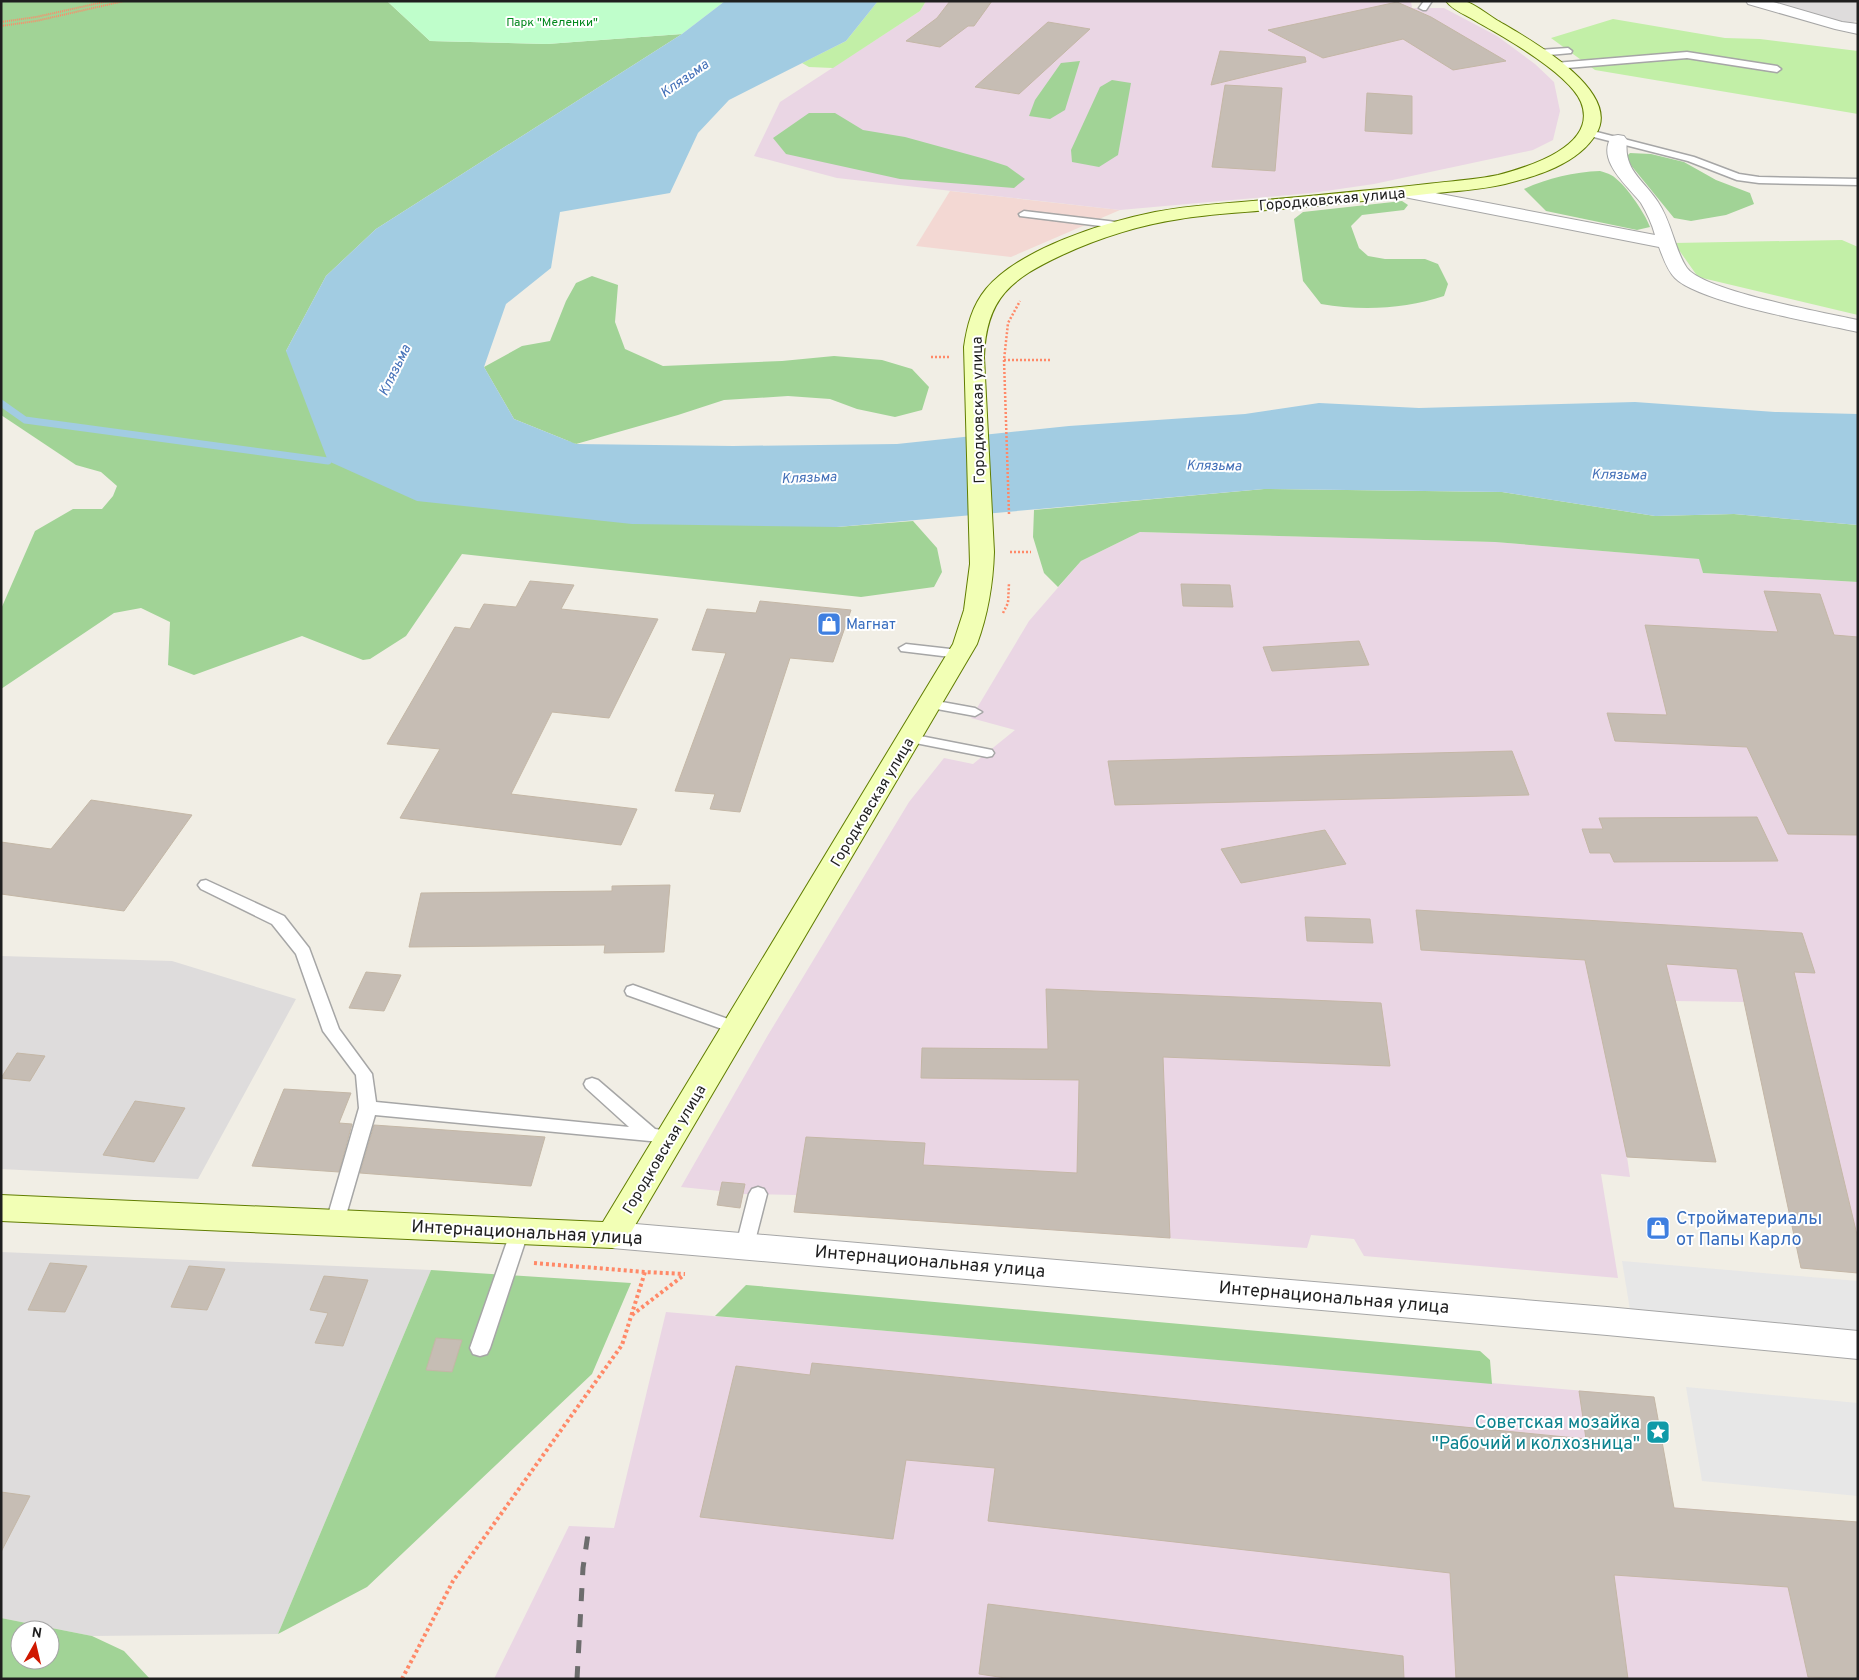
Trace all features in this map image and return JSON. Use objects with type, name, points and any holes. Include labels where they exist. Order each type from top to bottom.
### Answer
[{"type":"main road","points":[[1452,1],[1498,27],[1538,53],[1582,91],[1590,104],[1592,120],[1588,133]]},
{"type":"main road","name":"Городковская улица","points":[[612,1235],[660,1135],[736,1028],[931,704],[960,654],[973,624],[982,583],[974,359],[975,340],[980,315],[994,291],[1019,271],[1054,252],[1148,219],[1202,210],[1404,192],[1500,179],[1564,155],[1580,145],[1588,133]]},
{"type":"main road","name":"Интернациональная улица","points":[[1,1208],[612,1235]]},
{"type":"street","points":[[1754,1],[1840,26],[1858,29]]},
{"type":"street","points":[[1618,140],[1615,154],[1627,178],[1646,198],[1663,226],[1667,243],[1682,275],[1699,285],[1722,293],[1858,326]]},
{"type":"street","points":[[1404,192],[1667,243]]},
{"type":"street","name":"Интернациональная улица","points":[[612,1235],[1607,1321],[1858,1345]]},
{"type":"lane","points":[[1538,53],[1568,51]]},
{"type":"lane","points":[[1555,66],[1688,56],[1776,69]]},
{"type":"lane","points":[[1588,133],[1692,159],[1737,177],[1759,180],[1858,182]]},
{"type":"lane","points":[[1024,214],[1125,226]]},
{"type":"lane","points":[[906,648],[960,654]]},
{"type":"lane","points":[[931,704],[975,712]]},
{"type":"lane","points":[[910,738],[987,752]]},
{"type":"lane","points":[[206,885],[278,920],[303,952],[331,1030],[364,1074],[368,1108],[334,1222]]},
{"type":"lane","points":[[633,991],[736,1028]]},
{"type":"lane","points":[[592,1084],[660,1135]]},
{"type":"lane","points":[[368,1108],[660,1135]]},
{"type":"lane","points":[[745,1245],[758,1194]]},
{"type":"lane","points":[[480,1348],[520,1230]]},
{"type":"path","points":[[1,22],[36,18],[108,1]]},
{"type":"path","points":[[1,26],[36,21],[124,1]]},
{"type":"path","points":[[519,1],[552,1]]},
{"type":"path","points":[[931,358],[951,357]]},
{"type":"path","points":[[1010,523],[1004,360],[1050,360]]},
{"type":"path","points":[[1010,552],[1031,552]]},
{"type":"path","points":[[402,1679],[453,1581],[622,1345],[645,1272],[685,1274],[632,1315]]},
{"type":"shaded area","points":[[926,1],[1411,1],[1412,8],[1444,8],[1497,36],[1535,64],[1554,82],[1560,111],[1553,140],[1533,150],[1374,184],[1312,193],[1120,210],[837,178],[754,156],[780,102],[920,11]]},
{"type":"shaded area","points":[[1768,1],[1858,1],[1858,20],[1850,24]]},
{"type":"shaded area","points":[[950,191],[1120,210],[1011,257],[916,246]]},
{"type":"shaded area","points":[[1140,532],[1495,542],[1700,559],[1703,573],[1858,582],[1858,1273],[1801,1268],[1744,1002],[1675,1001],[1716,1162],[1627,1157],[1630,1177],[1601,1174],[1618,1278],[1364,1256],[1354,1239],[1311,1235],[1307,1248],[794,1212],[796,1195],[743,1194],[740,1208],[717,1205],[720,1191],[681,1187],[768,1035],[909,802],[944,758],[973,764],[1015,730],[971,718],[1029,621],[1081,561]]},
{"type":"shaded area","points":[[1,956],[172,961],[296,999],[198,1179],[1,1169]]},
{"type":"shaded area","points":[[1,1252],[431,1270],[278,1634],[92,1636],[60,1630],[60,1620],[11,1620],[1,1618]]},
{"type":"shaded area","points":[[1622,1261],[1858,1281],[1858,1336],[1631,1316]]},
{"type":"shaded area","points":[[666,1312],[1654,1397],[1667,1469],[1610,1465],[1613,1500],[1682,1508],[1858,1522],[1858,1679],[494,1679],[569,1526],[614,1528]]},
{"type":"shaded area","points":[[1686,1387],[1858,1403],[1858,1496],[1702,1481]]},
{"type":"green space","points":[[1,1],[387,1],[430,41],[547,44],[682,34],[376,229],[326,276],[286,351],[837,527],[913,521],[937,548],[942,572],[934,587],[861,597],[462,554],[406,636],[370,659],[363,660],[302,636],[194,675],[168,665],[170,622],[141,608],[114,613],[1,689],[1,609],[35,531],[73,509],[102,509],[113,496],[117,486],[101,472],[76,465],[1,415]]},
{"type":"green space","name":"Парк \"Меленки\"","points":[[387,1],[725,1],[682,34],[547,44],[430,41]]},
{"type":"green space","points":[[878,1],[926,1],[920,11],[833,68],[809,67],[802,63],[846,41]]},
{"type":"green space","points":[[1613,19],[1725,38],[1760,39],[1858,51],[1858,114],[1595,70],[1551,38]]},
{"type":"green space","points":[[1080,61],[1065,110],[1050,119],[1029,116],[1035,100],[1061,63]]},
{"type":"green space","points":[[1112,80],[1131,83],[1118,155],[1099,167],[1072,162],[1071,150],[1100,87]]},
{"type":"green space","points":[[809,113],[835,113],[863,130],[905,137],[985,159],[1007,166],[1025,179],[1014,188],[900,179],[786,154],[773,138]]},
{"type":"green space","points":[[1630,153],[1651,154],[1684,162],[1716,180],[1750,193],[1754,204],[1726,215],[1691,221],[1674,218],[1625,158]]},
{"type":"green space","points":[[1600,171],[1611,175],[1622,184],[1639,206],[1650,227],[1637,230],[1546,211],[1524,189],[1561,176]]},
{"type":"green space","points":[[1402,201],[1408,205],[1404,210],[1362,215],[1351,226],[1359,248],[1368,256],[1385,259],[1425,259],[1438,264],[1448,284],[1444,296],[1414,304],[1383,308],[1352,308],[1321,304],[1303,281],[1294,219],[1303,212]]},
{"type":"green space","points":[[1842,240],[1858,247],[1858,315],[1698,277],[1674,243]]},
{"type":"green space","points":[[592,276],[618,285],[615,322],[625,349],[663,366],[782,361],[834,356],[882,360],[912,369],[929,387],[922,410],[895,417],[857,409],[830,399],[788,396],[724,400],[576,444],[514,419],[484,367],[522,346],[550,341],[566,301],[576,283]]},
{"type":"green space","points":[[1264,489],[1502,492],[1655,516],[1734,514],[1858,525],[1858,582],[1703,573],[1699,559],[1495,542],[1140,532],[1081,561],[1058,587],[1044,573],[1033,537],[1034,510]]},
{"type":"green space","points":[[431,1270],[631,1283],[592,1374],[367,1587],[278,1634]]},
{"type":"green space","points":[[746,1285],[1480,1351],[1490,1360],[1492,1384],[715,1316]]},
{"type":"green space","points":[[1,1618],[11,1620],[10,1670],[60,1670],[60,1630],[92,1636],[124,1651],[150,1679],[1,1679]]},
{"type":"water","name":"Клязьма","points":[[725,1],[878,1],[846,41],[729,100],[698,133],[670,193],[560,212],[551,268],[506,304],[484,367],[514,419],[576,444],[733,446],[897,444],[1069,426],[1245,414],[1319,403],[1419,408],[1635,402],[1775,412],[1858,414],[1858,525],[1734,514],[1655,516],[1502,492],[1264,489],[837,527],[632,524],[417,501],[328,461],[286,351],[326,276],[376,229],[682,34]]},
{"type":"building","points":[[950,1],[992,1],[974,26],[968,26],[940,47],[906,41],[937,18]]},
{"type":"building","points":[[1397,2],[1431,17],[1506,61],[1453,70],[1403,39],[1323,58],[1268,30]]},
{"type":"building","points":[[1048,22],[1090,29],[1019,94],[975,87]]},
{"type":"building","points":[[1220,51],[1305,57],[1306,62],[1211,85]]},
{"type":"building","points":[[1225,85],[1282,88],[1275,171],[1212,167]]},
{"type":"building","points":[[1367,93],[1412,96],[1412,134],[1365,131]]},
{"type":"building","points":[[530,581],[574,585],[561,609],[658,619],[609,718],[552,712],[511,794],[637,809],[621,845],[400,818],[440,749],[387,744],[455,627],[470,629],[484,604],[516,607]]},
{"type":"building","points":[[1181,584],[1230,585],[1233,607],[1183,606]]},
{"type":"building","points":[[1764,591],[1820,594],[1834,635],[1858,637],[1858,835],[1788,834],[1747,747],[1615,741],[1607,713],[1667,715],[1645,625],[1778,632]]},
{"type":"building","points":[[760,601],[851,610],[833,662],[790,658],[740,812],[710,809],[715,794],[675,791],[726,653],[692,650],[707,609],[756,613]]},
{"type":"building","points":[[1359,641],[1369,665],[1272,671],[1263,647]]},
{"type":"building","points":[[1512,751],[1529,795],[1115,805],[1108,761]]},
{"type":"building","points":[[91,800],[192,815],[124,911],[1,894],[1,842],[51,849]]},
{"type":"building","points":[[1757,817],[1778,861],[1614,862],[1610,853],[1590,853],[1582,829],[1603,829],[1599,818]]},
{"type":"building","points":[[1325,830],[1346,864],[1241,883],[1221,849]]},
{"type":"building","points":[[670,885],[664,952],[604,953],[605,945],[409,947],[421,893],[612,891],[612,886]]},
{"type":"building","points":[[1416,910],[1802,933],[1815,973],[1794,972],[1858,1239],[1858,1273],[1801,1268],[1737,969],[1666,964],[1716,1162],[1627,1157],[1585,960],[1421,950]]},
{"type":"building","points":[[1305,917],[1370,919],[1373,943],[1307,941]]},
{"type":"building","points":[[366,972],[401,975],[384,1011],[349,1008]]},
{"type":"building","points":[[1046,989],[1381,1003],[1390,1066],[1163,1057],[1170,1238],[794,1212],[806,1137],[925,1143],[923,1165],[1077,1173],[1079,1080],[921,1078],[922,1048],[1048,1049]]},
{"type":"building","points":[[17,1053],[45,1056],[30,1081],[1,1078]]},
{"type":"building","points":[[284,1089],[351,1093],[339,1123],[352,1124],[339,1172],[252,1166]]},
{"type":"building","points":[[135,1101],[185,1108],[154,1162],[103,1155]]},
{"type":"building","points":[[374,1125],[545,1137],[531,1186],[360,1173]]},
{"type":"building","points":[[722,1182],[745,1184],[740,1208],[717,1205]]},
{"type":"building","points":[[50,1263],[87,1266],[65,1312],[28,1310]]},
{"type":"building","points":[[189,1266],[225,1269],[207,1310],[171,1307]]},
{"type":"building","points":[[324,1276],[368,1280],[343,1346],[315,1343],[328,1313],[310,1310]]},
{"type":"building","points":[[436,1338],[462,1340],[452,1372],[426,1370]]},
{"type":"building","points":[[812,1363],[1586,1439],[1579,1391],[1654,1397],[1674,1508],[1858,1522],[1858,1679],[1808,1677],[1788,1587],[1614,1575],[1628,1679],[1456,1679],[1450,1573],[988,1521],[995,1468],[906,1460],[893,1539],[700,1517],[736,1366],[810,1375]]},
{"type":"building","points":[[1,1492],[30,1496],[1,1552]]},
{"type":"building","points":[[988,1604],[1403,1656],[1404,1679],[1012,1679],[979,1674]]},
{"type":"waterway","points":[[1,403],[25,420],[328,461]]},
{"type":"railway","points":[[577,1679],[583,1568],[589,1527]]},
{"type":"place","name":"Магнат","points":[[829,624]]},
{"type":"place","name":"Стройматериалы от Папы Карло","points":[[1658,1228]]},
{"type":"place","name":"Советская мозайка \"Рабочий и колхозница\"","points":[[1658,1432]]}]
